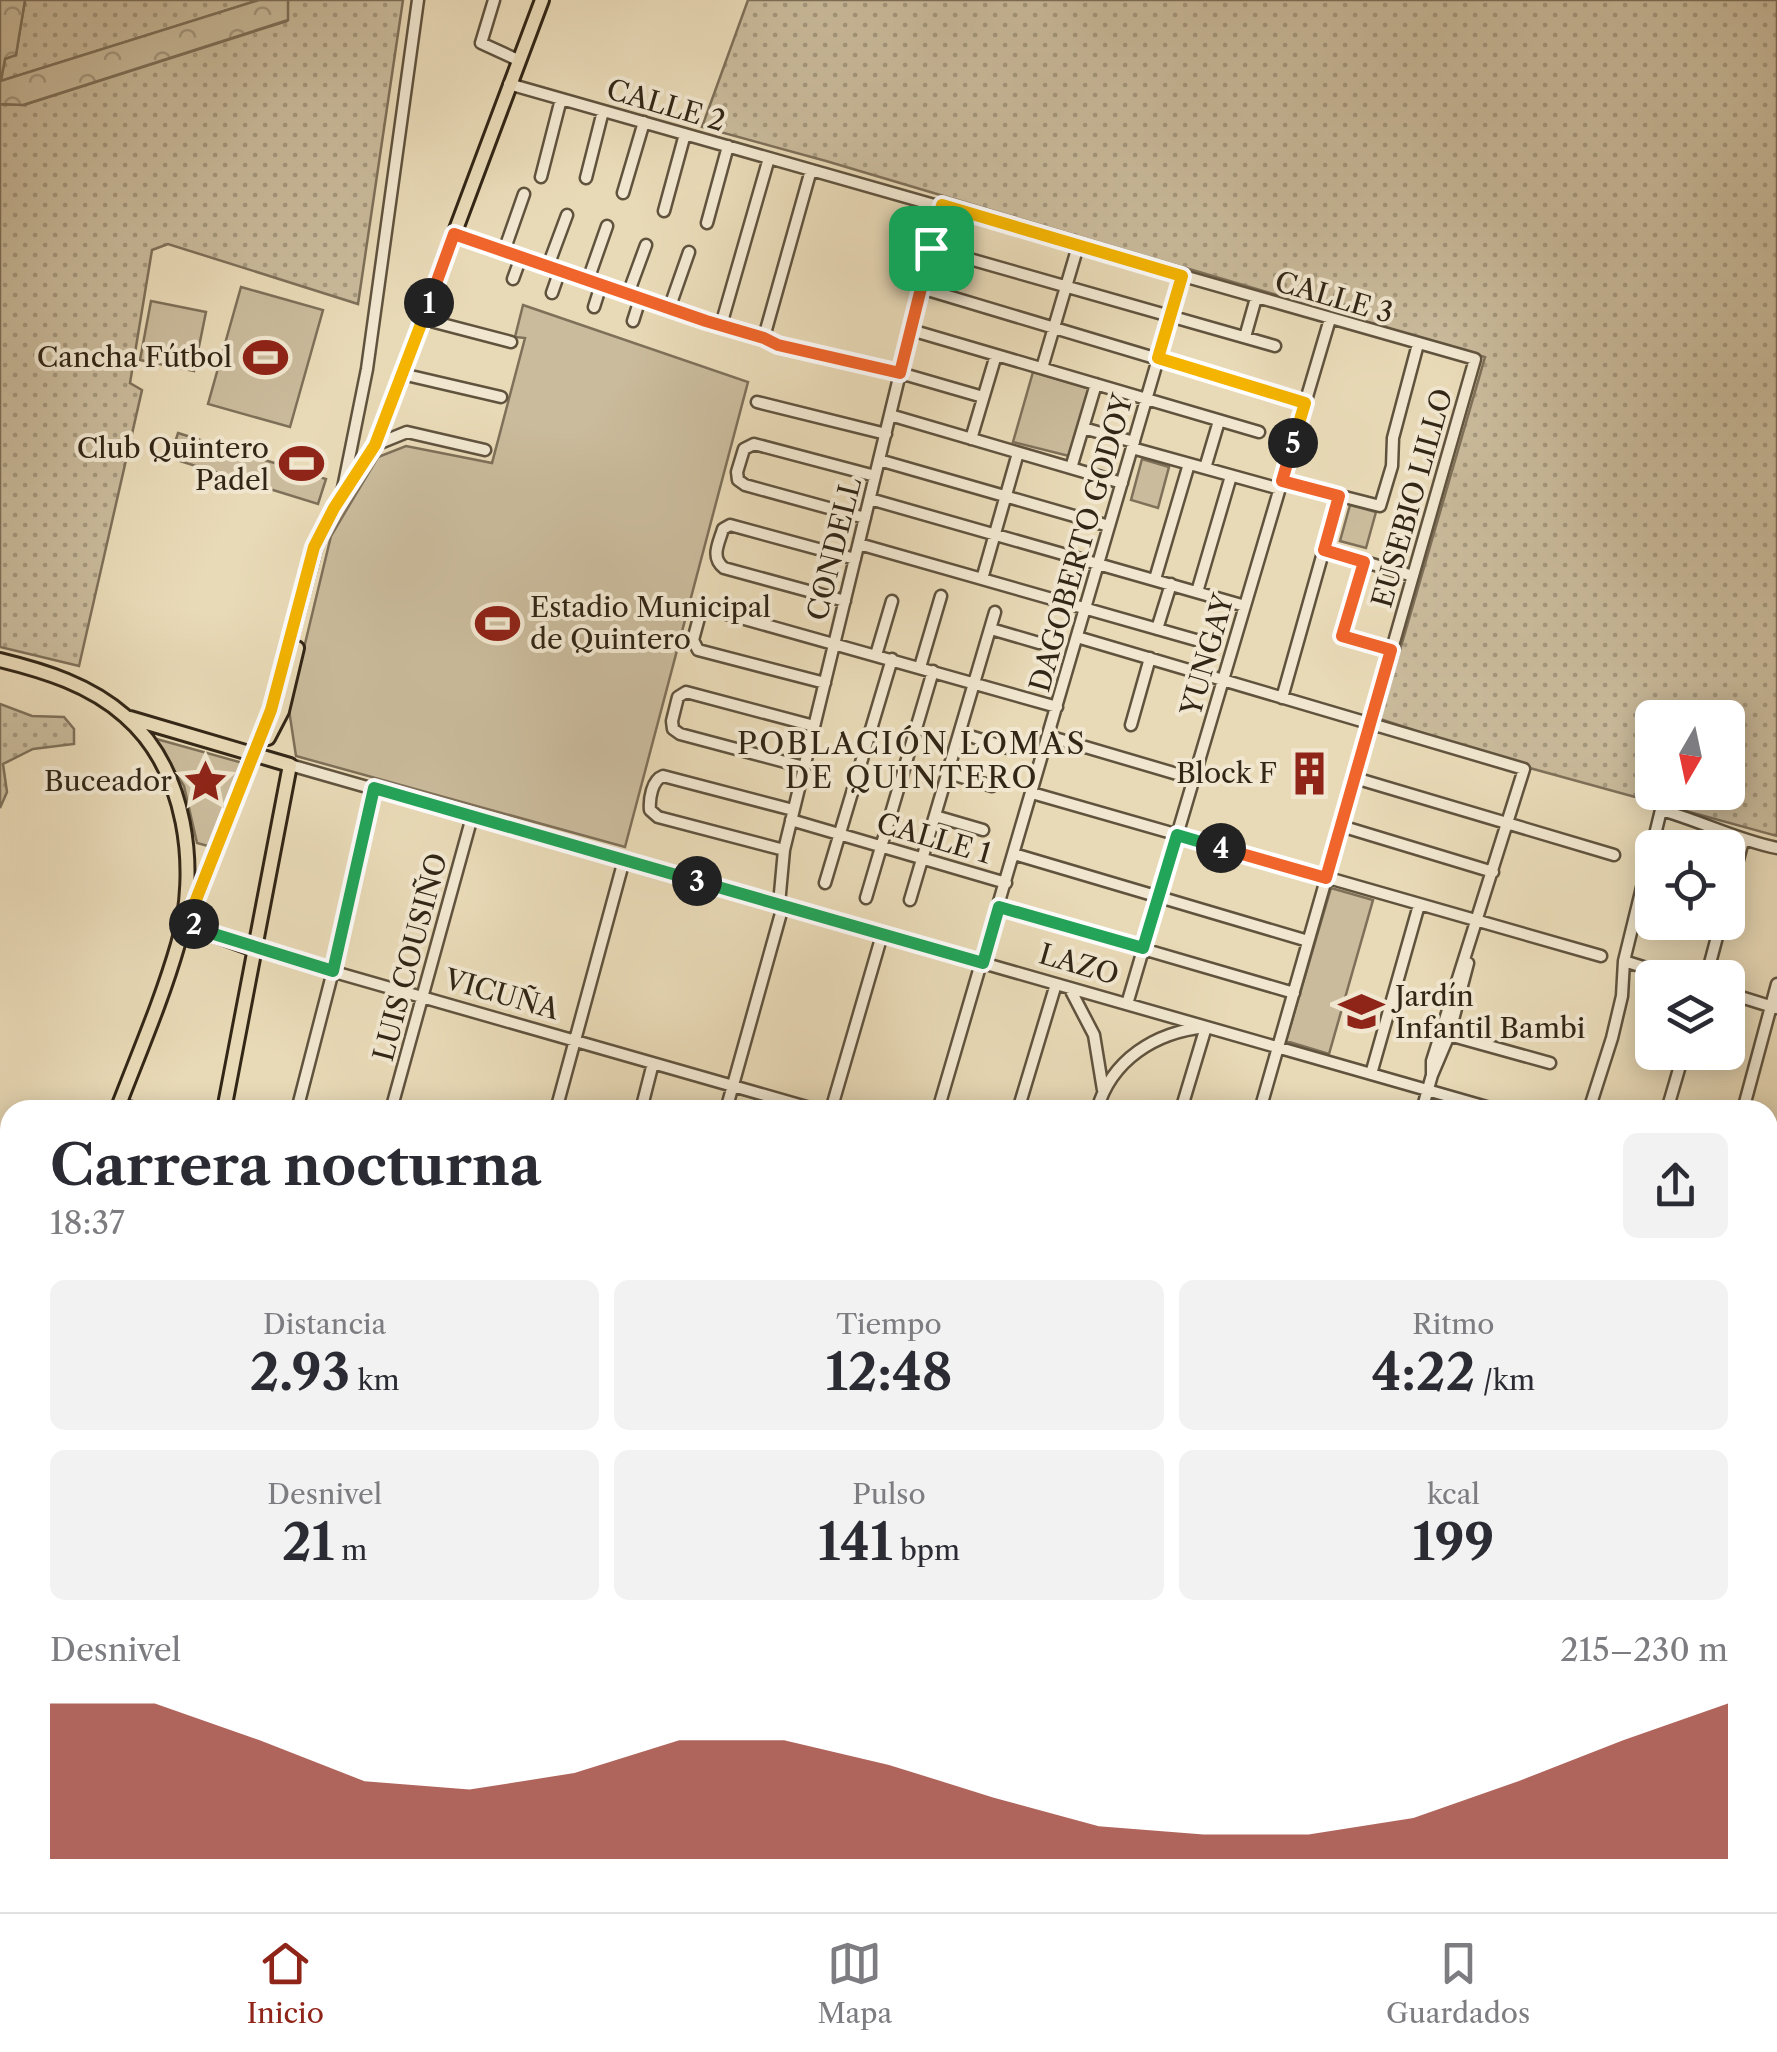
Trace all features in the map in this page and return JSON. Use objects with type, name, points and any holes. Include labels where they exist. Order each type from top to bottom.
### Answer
[{"type":"main road","points":[[179,943],[186,934],[199,929],[191,914],[277,692],[310,560],[326,522],[375,445],[542,0]]},
{"type":"main road","points":[[255,755],[282,711],[310,560]]},
{"type":"main road","points":[[0,660],[66,680],[128,718],[170,781],[187,845],[179,943],[121,1100]]},
{"type":"main road","points":[[277,692],[282,699],[282,711]]},
{"type":"main road","name":"LAZO","points":[[128,718],[290,765]]},
{"type":"main road","points":[[226,1100],[290,765]]},
{"type":"main road","points":[[187,845],[212,854]]},
{"type":"main road","name":"VICUÑA","points":[[199,929],[254,949]]},
{"type":"street","points":[[342,496],[367,369],[418,0]]},
{"type":"street","points":[[494,0],[481,44],[518,60]]},
{"type":"street","name":"CALLE 2","points":[[509,84],[942,205]]},
{"type":"street","points":[[541,177],[561,99]]},
{"type":"street","points":[[586,178],[603,111]]},
{"type":"street","points":[[623,193],[644,122]]},
{"type":"street","points":[[664,211],[685,134]]},
{"type":"street","points":[[706,223],[728,146]]},
{"type":"street","points":[[720,325],[769,158]]},
{"type":"street","points":[[764,338],[811,170]]},
{"type":"street","points":[[504,251],[524,194]]},
{"type":"street","name":"CALLE 3","points":[[942,205],[1474,359]]},
{"type":"street","name":"CONDELL","points":[[728,1100],[781,905],[784,850],[792,815],[942,205]]},
{"type":"street","points":[[552,292],[567,215]]},
{"type":"street","points":[[588,280],[607,226]]},
{"type":"street","points":[[454,234],[778,345],[983,397]]},
{"type":"street","points":[[628,294],[646,245]]},
{"type":"street","points":[[1042,368],[1078,246]]},
{"type":"street","points":[[931,248],[1275,346]]},
{"type":"street","points":[[669,309],[689,252]]},
{"type":"street","points":[[513,278],[521,256]]},
{"type":"street","name":"DAGOBERTO GODOY","points":[[941,1100],[1182,276]]},
{"type":"street","points":[[594,307],[601,285]]},
{"type":"street","points":[[921,288],[1305,403]]},
{"type":"street","points":[[1245,337],[1256,298]]},
{"type":"street","points":[[633,321],[640,299]]},
{"type":"street","points":[[422,319],[511,342]]},
{"type":"street","name":"YUNGAY","points":[[1127,1004],[1330,319]]},
{"type":"street","points":[[911,330],[1259,432]]},
{"type":"street","points":[[1083,428],[1231,476],[1380,506],[1418,344]]},
{"type":"street","points":[[971,439],[996,355]]},
{"type":"street","name":"EUSEBIO LILLO","points":[[1263,1100],[1474,359]]},
{"type":"street","points":[[402,374],[501,397]]},
{"type":"street","points":[[1072,468],[1096,384]]},
{"type":"street","points":[[758,402],[886,434]]},
{"type":"street","points":[[890,415],[1122,482]]},
{"type":"street","points":[[1205,468],[1220,421]]},
{"type":"street","points":[[375,445],[407,432],[485,450]]},
{"type":"street","points":[[865,518],[742,484],[737,475],[744,452],[748,446],[757,444],[875,476]]},
{"type":"street","points":[[982,579],[1018,453]]},
{"type":"street","points":[[879,460],[1110,526]]},
{"type":"street","points":[[1155,579],[1188,464]]},
{"type":"street","points":[[1197,592],[1231,476]]},
{"type":"street","points":[[1282,698],[1339,496]]},
{"type":"street","points":[[870,499],[1245,606]]},
{"type":"street","points":[[845,601],[721,566],[716,555],[723,531],[730,525],[855,559]]},
{"type":"street","points":[[858,544],[1196,640]]},
{"type":"street","points":[[1324,550],[1412,576]]},
{"type":"street","points":[[1364,562],[1342,636],[1391,650]]},
{"type":"street","points":[[1157,629],[1170,584]]},
{"type":"street","points":[[920,668],[940,596]]},
{"type":"street","points":[[876,655],[892,601]]},
{"type":"street","points":[[825,683],[698,650],[693,640],[700,614],[710,609],[1057,707]]},
{"type":"street","points":[[910,900],[996,612]]},
{"type":"street","points":[[991,629],[1038,643]]},
{"type":"street","points":[[1077,637],[1524,770],[1432,1061],[1432,1074]]},
{"type":"street","points":[[1130,724],[1150,658]]},
{"type":"street","points":[[825,884],[892,660]]},
{"type":"street","points":[[866,898],[933,672]]},
{"type":"street","points":[[804,766],[678,733],[672,724],[677,700],[689,692],[814,726]]},
{"type":"street","points":[[960,733],[1008,748]]},
{"type":"street","points":[[1048,736],[1194,779]]},
{"type":"street","name":"LAZO","points":[[290,765],[1462,1100]]},
{"type":"street","points":[[948,772],[992,786]]},
{"type":"street","points":[[784,850],[658,817],[650,810],[650,801],[656,779],[666,776],[792,815]]},
{"type":"street","points":[[1355,778],[1614,855]]},
{"type":"street","points":[[300,1100],[374,788]]},
{"type":"street","points":[[1032,793],[1601,956]]},
{"type":"street","points":[[1657,830],[1662,810],[1722,830]]},
{"type":"street","name":"CALLE 1","points":[[792,815],[840,834],[1006,882]]},
{"type":"street","name":"LUIS COUSIÑO","points":[[394,1100],[472,816]]},
{"type":"street","points":[[935,816],[983,830]]},
{"type":"street","points":[[1341,826],[1493,872]]},
{"type":"street","points":[[1745,841],[1777,848]]},
{"type":"street","points":[[1014,854],[1308,941]]},
{"type":"street","points":[[559,1100],[624,860]]},
{"type":"street","points":[[1371,1074],[1419,904]]},
{"type":"street","points":[[999,907],[1294,992]]},
{"type":"street","points":[[1592,1100],[1622,996],[1624,961],[1635,917]]},
{"type":"street","points":[[834,1100],[882,934]]},
{"type":"street","name":"VICUÑA","points":[[254,949],[779,1100]]},
{"type":"street","points":[[1425,1100],[1466,978],[1469,952]]},
{"type":"street","points":[[1624,961],[1635,964]]},
{"type":"street","points":[[1021,1100],[1056,984]]},
{"type":"street","points":[[1745,1100],[1774,1007],[1777,984]]},
{"type":"street","points":[[1070,988],[1094,1035],[1103,1090]]},
{"type":"street","points":[[1745,998],[1774,1007]]},
{"type":"street","points":[[1100,1100],[1118,1068],[1148,1044],[1170,1034],[1206,1026],[1184,1100]]},
{"type":"street","points":[[1449,1035],[1550,1064]]},
{"type":"street","points":[[644,1100],[653,1063]]},
{"type":"street","points":[[1671,1100],[1679,1070]]},
{"type":"green space","points":[[0,0],[25,0],[16,55],[5,59],[1,81],[259,0],[288,0],[288,20],[23,105],[0,104]]},
{"type":"green space","points":[[25,0],[259,0],[0,81],[5,59],[16,54]]},
{"type":"green space","points":[[288,0],[403,0],[358,304],[168,244],[152,250],[130,383],[142,390],[79,666],[0,647],[0,104],[24,105],[287,21]]},
{"type":"green space","points":[[748,0],[1777,0],[1777,836],[1682,810],[1745,810],[1745,700],[1635,700],[1635,797],[1526,767],[1380,719],[1485,357],[702,127]]},
{"type":"green space","name":"Cancha Fútbol","points":[[241,287],[323,310],[290,427],[208,404]]},
{"type":"green space","points":[[151,301],[206,312],[194,371],[140,360]]},
{"type":"green space","name":"Estadio Municipal de Quintero","points":[[523,305],[748,382],[625,847],[296,756],[289,710],[331,536],[378,457],[406,446],[492,463],[525,338],[515,337]]},
{"type":"green space","points":[[1033,372],[1090,389],[1069,456],[1013,442]]},
{"type":"green space","points":[[178,433],[326,479],[318,504],[170,458]]},
{"type":"green space","points":[[1142,459],[1169,467],[1158,508],[1131,500]]},
{"type":"green space","points":[[1350,505],[1376,512],[1366,548],[1340,541]]},
{"type":"green space","points":[[0,704],[32,716],[64,717],[74,729],[74,744],[33,749],[3,764],[7,792],[0,808]]},
{"type":"green space","points":[[153,738],[243,763],[208,846],[197,843],[184,786]]},
{"type":"green space","points":[[1331,888],[1373,900],[1329,1054],[1286,1041]]},
{"type":"place","name":"Cancha Fútbol","points":[[265,357]]},
{"type":"place","name":"Club Quintero Padel","points":[[302,464]]},
{"type":"place","name":"Estadio Municipal de Quintero","points":[[497,623]]},
{"type":"place","name":"Block F","points":[[1310,773]]},
{"type":"place","name":"Buceador","points":[[205,781]]},
{"type":"place","name":"Jardín Infantil Bambi","points":[[1362,1012]]},
{"type":"district","name":"POBLACIÓN LOMAS DE QUINTERO","points":[[912,761]]},
{"type":"route","points":[[942,205],[1182,276],[1158,358],[1305,403],[1282,481],[1339,496],[1324,550],[1364,562],[1342,636],[1391,650],[1326,878],[1177,835],[1143,948],[999,907],[983,963],[374,788],[333,971],[199,929],[192,921],[192,910],[271,710],[314,547],[375,445],[454,234],[778,345],[900,373],[931,248],[942,205]]}]
